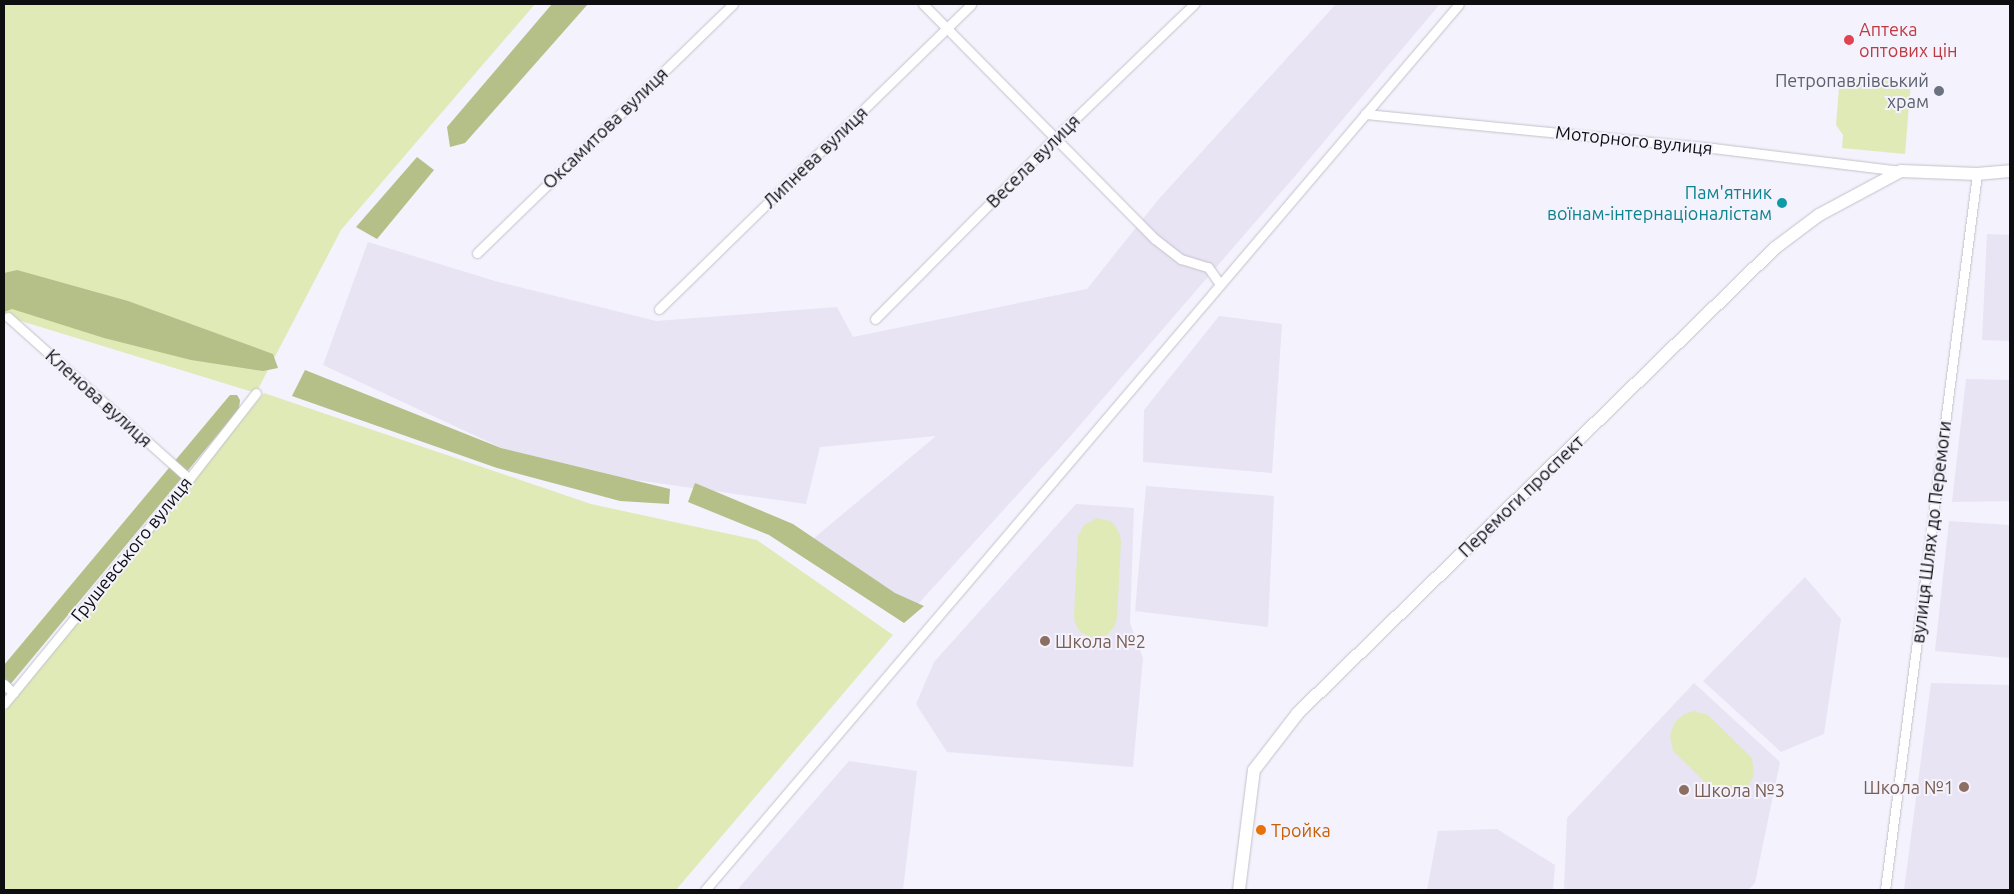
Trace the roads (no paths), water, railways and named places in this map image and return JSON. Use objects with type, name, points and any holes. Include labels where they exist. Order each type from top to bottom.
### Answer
[{"type":"street","name":"Оксамитова вулиця","points":[[477,253],[733,4]]},
{"type":"street","points":[[923,4],[1155,239],[1181,259],[1208,267],[1219,284]]},
{"type":"street","name":"Липнева вулиця","points":[[659,309],[971,4]]},
{"type":"street","name":"Весела вулиця","points":[[874,319],[1056,137],[1194,4]]},
{"type":"street","points":[[705,890],[1459,4]]},
{"type":"street","name":"Моторного вулиця","points":[[1365,114],[1713,148],[1901,171]]},
{"type":"street","points":[[1901,171],[1978,174],[2010,171]]},
{"type":"street","name":"Перемоги проспект","points":[[1239,890],[1254,770],[1298,713],[1774,248],[1819,214],[1901,171]]},
{"type":"street","name":"вулиця Шлях до Перемоги","points":[[1885,890],[1978,174]]},
{"type":"street","name":"Кленова вулиця","points":[[8,317],[189,479]]},
{"type":"street","name":"Грушевського вулиця","points":[[4,704],[189,479],[256,393]]},
{"type":"street","points":[[4,684],[13,693]]},
{"type":"place","name":"Аптека оптових цін","points":[[1849,40]]},
{"type":"place","name":"Петропавлівський храм","points":[[1939,91]]},
{"type":"place","name":"Пам'ятник воїнам-інтернаціоналістам","points":[[1782,203]]},
{"type":"place","name":"Школа №2","points":[[1045,641]]},
{"type":"place","name":"Школа №1","points":[[1964,787]]},
{"type":"place","name":"Школа №3","points":[[1684,790]]},
{"type":"place","name":"Тройка","points":[[1261,830]]}]
